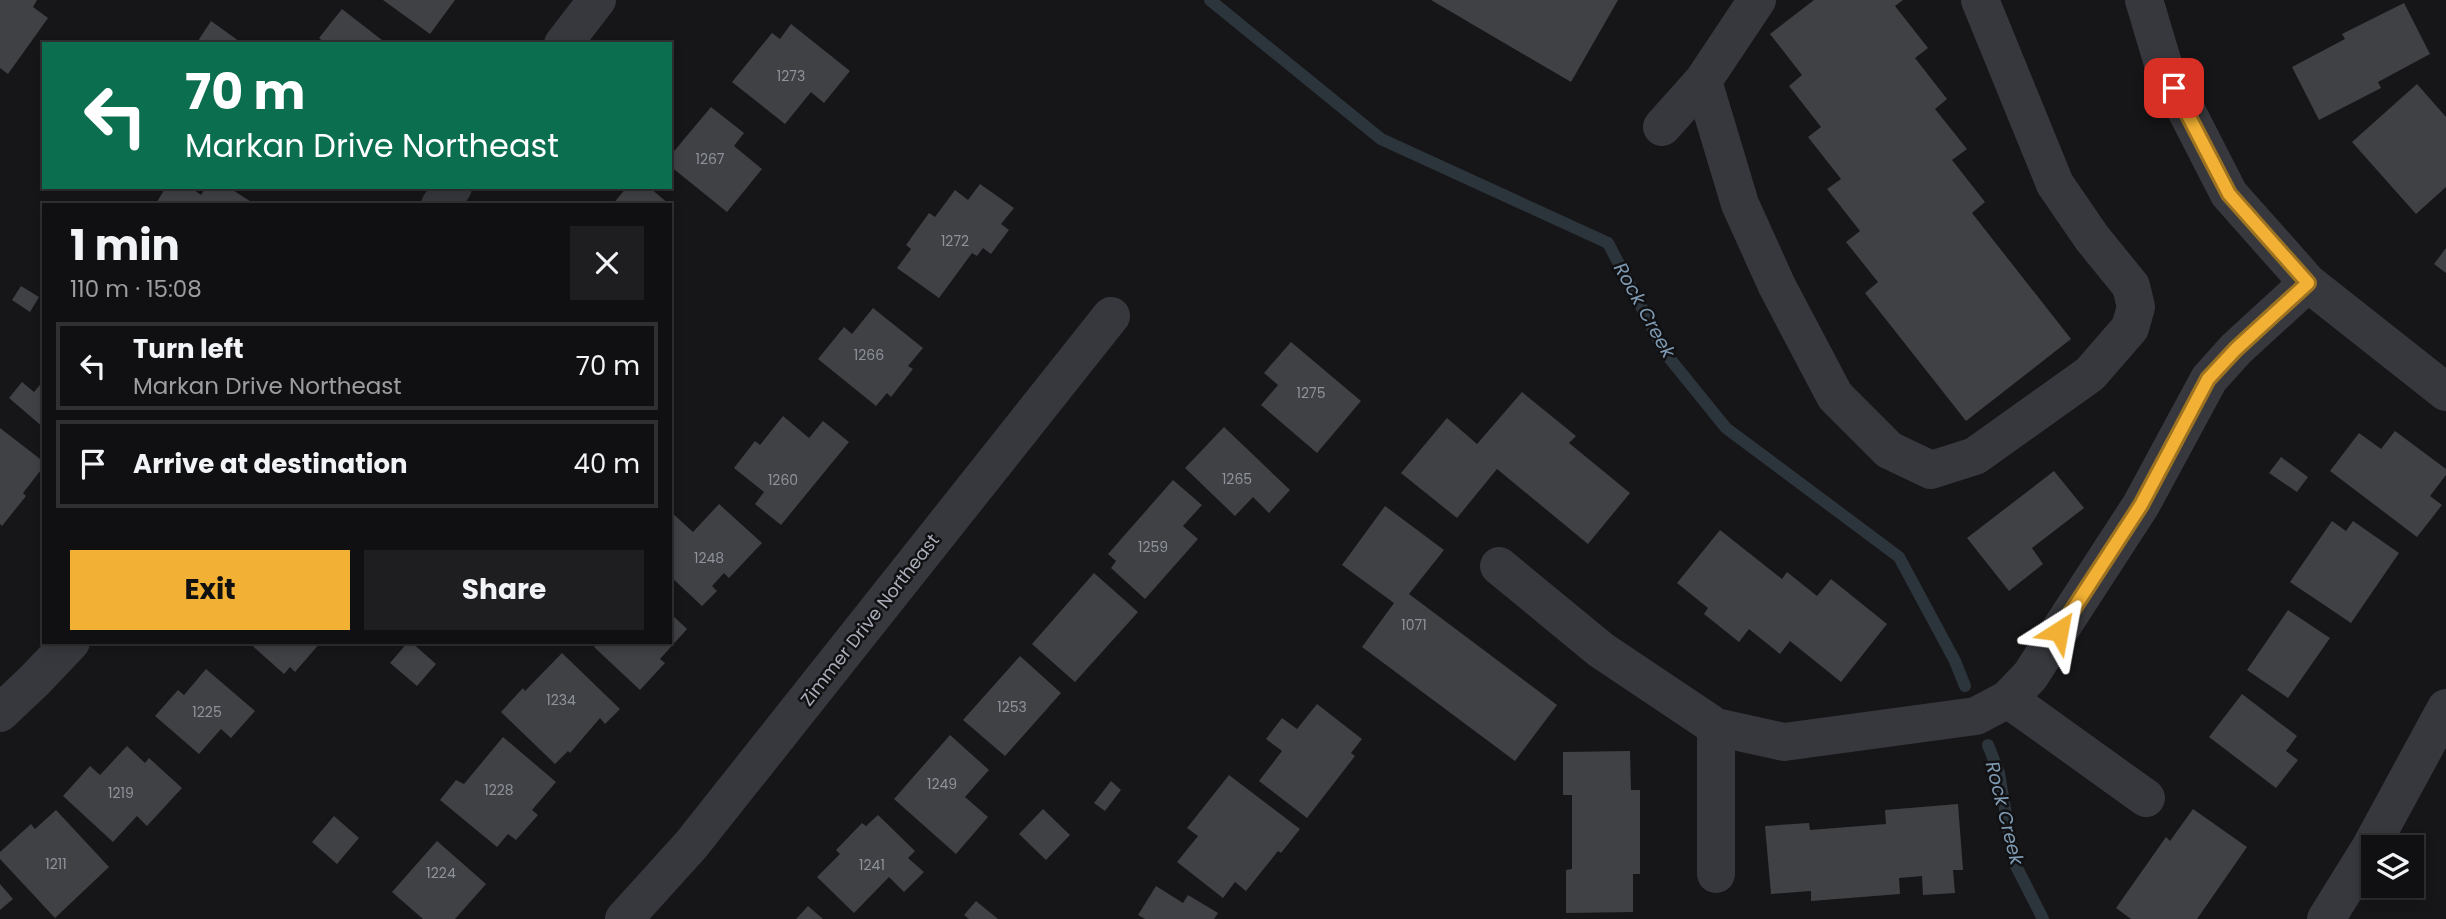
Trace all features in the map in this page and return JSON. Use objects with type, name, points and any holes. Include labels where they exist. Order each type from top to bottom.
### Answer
[{"type":"street","points":[[565,42],[597,0]]},
{"type":"street","points":[[1662,127],[1703,81],[1757,0]]},
{"type":"street","points":[[1703,81],[1740,204],[1777,286],[1835,396],[1889,450],[1931,470],[1975,456],[2090,374],[2130,328],[2136,307],[2130,286],[2092,238],[2055,184],[1980,0]]},
{"type":"street","points":[[2144,0],[2164,67],[2229,194],[2308,283],[2446,392]]},
{"type":"street","points":[[1499,566],[1601,650],[1716,727],[1784,742],[1976,716],[2008,699],[2030,676],[2141,505],[2208,379],[2236,349],[2308,283]]},
{"type":"street","name":"Zimmer Drive Northeast","points":[[624,919],[691,845],[1111,316]]},
{"type":"street","points":[[0,713],[69,644]]},
{"type":"street","points":[[2008,699],[2146,798]]},
{"type":"street","points":[[2326,919],[2370,848],[2446,708]]},
{"type":"street","points":[[1716,727],[1716,874]]},
{"type":"building","points":[[0,0],[37,0],[33,7],[48,18],[8,74],[0,68]]},
{"type":"building","points":[[383,0],[455,0],[430,34]]},
{"type":"building","points":[[1431,0],[1618,0],[1571,82]]},
{"type":"building","points":[[1814,0],[1903,0],[1895,6],[1928,48],[1915,58],[1947,99],[1935,109],[1967,149],[1952,160],[1985,202],[1972,213],[2071,339],[1966,421],[1865,293],[1878,282],[1846,242],[1860,231],[1827,189],[1841,179],[1808,137],[1821,127],[1789,86],[1802,75],[1770,34]]},
{"type":"building","points":[[2404,3],[2430,54],[2378,82],[2381,88],[2319,120],[2292,67],[2345,39],[2342,34]]},
{"type":"building","points":[[342,9],[384,42],[324,42],[319,38]]},
{"type":"building","points":[[211,21],[240,42],[197,42]]},
{"type":"building","points":[[791,24],[850,71],[824,103],[811,92],[785,124],[732,82],[772,33],[780,39]]},
{"type":"building","points":[[2417,84],[2446,117],[2446,187],[2416,214],[2352,142]]},
{"type":"building","points":[[711,107],[744,133],[734,146],[762,169],[727,212],[672,168],[672,154]]},
{"type":"building","points":[[980,184],[1014,208],[1001,224],[1009,230],[991,254],[983,248],[977,256],[972,253],[939,298],[897,268],[911,249],[906,245],[929,213],[935,217],[955,190],[968,200]]},
{"type":"building","points":[[165,189],[193,189],[201,195],[205,189],[231,189],[253,203],[156,203]]},
{"type":"building","points":[[625,189],[651,189],[668,203],[614,203]]},
{"type":"building","points":[[2446,248],[2446,273],[2434,264]]},
{"type":"building","points":[[21,286],[39,297],[30,312],[12,300]]},
{"type":"building","points":[[873,308],[923,348],[908,366],[913,369],[891,397],[887,393],[876,406],[818,359],[844,327],[852,334]]},
{"type":"building","points":[[1291,342],[1361,401],[1317,453],[1261,405],[1278,385],[1264,373]]},
{"type":"building","points":[[22,382],[34,392],[42,382],[42,426],[9,398]]},
{"type":"building","points":[[1522,392],[1576,436],[1569,443],[1630,493],[1588,544],[1497,469],[1457,518],[1401,473],[1447,418],[1477,444]]},
{"type":"building","points":[[783,416],[809,438],[823,421],[849,442],[781,525],[755,504],[764,492],[734,468],[755,441],[760,445]]},
{"type":"building","points":[[1224,427],[1290,490],[1269,513],[1253,497],[1235,516],[1185,468]]},
{"type":"building","points":[[0,428],[42,460],[42,469],[23,493],[26,496],[2,526]]},
{"type":"building","points":[[2395,431],[2446,469],[2446,475],[2430,496],[2442,505],[2417,537],[2330,471],[2359,433],[2381,449]]},
{"type":"building","points":[[2281,457],[2308,477],[2297,492],[2269,473]]},
{"type":"building","points":[[2054,471],[2084,508],[2032,548],[2043,564],[2009,591],[1967,538]]},
{"type":"building","points":[[1173,480],[1202,505],[1183,526],[1198,539],[1145,599],[1111,568],[1116,561],[1108,554]]},
{"type":"building","points":[[719,504],[762,543],[729,578],[724,573],[712,586],[717,591],[702,606],[672,578],[672,513],[693,532]]},
{"type":"building","points":[[1385,506],[1444,550],[1409,594],[1557,705],[1515,761],[1362,647],[1394,603],[1342,565]]},
{"type":"building","points":[[2332,521],[2346,531],[2353,521],[2399,553],[2351,623],[2290,582]]},
{"type":"building","points":[[1720,530],[1782,579],[1787,572],[1817,596],[1831,579],[1887,624],[1841,682],[1790,641],[1780,654],[1749,629],[1739,642],[1704,614],[1708,608],[1677,583]]},
{"type":"building","points":[[1094,573],[1138,612],[1075,682],[1032,644]]},
{"type":"building","points":[[2288,610],[2330,638],[2288,698],[2247,670]]},
{"type":"building","points":[[672,615],[687,629],[660,659],[665,663],[640,690],[594,647],[596,644],[672,644]]},
{"type":"building","points":[[250,644],[319,644],[295,672],[290,667],[284,674]]},
{"type":"building","points":[[406,644],[413,644],[436,664],[417,686],[390,663]]},
{"type":"building","points":[[562,653],[620,709],[605,724],[600,718],[570,753],[568,751],[555,764],[501,712]]},
{"type":"building","points":[[1020,656],[1061,693],[1005,756],[963,720]]},
{"type":"building","points":[[206,669],[255,711],[231,738],[221,729],[199,754],[155,716],[178,690],[184,695]]},
{"type":"building","points":[[2242,694],[2297,736],[2286,751],[2298,760],[2276,788],[2209,737]]},
{"type":"building","points":[[1317,704],[1362,739],[1351,753],[1355,756],[1307,818],[1259,781],[1282,751],[1266,739],[1282,718],[1297,729]]},
{"type":"building","points":[[950,735],[989,770],[965,797],[988,817],[956,854],[894,799]]},
{"type":"building","points":[[503,737],[556,782],[532,810],[538,815],[516,840],[508,834],[497,847],[440,800],[456,780],[464,784]]},
{"type":"building","points":[[127,746],[145,763],[149,758],[182,788],[147,826],[137,816],[113,842],[63,796],[90,766],[100,775]]},
{"type":"building","points":[[1630,751],[1631,790],[1640,790],[1640,874],[1633,874],[1633,912],[1566,913],[1566,870],[1572,869],[1572,795],[1563,795],[1563,752]]},
{"type":"building","points":[[1229,775],[1300,829],[1281,853],[1278,851],[1246,891],[1235,882],[1223,898],[1177,862],[1198,836],[1187,828]]},
{"type":"building","points":[[1111,781],[1121,790],[1105,811],[1094,803]]},
{"type":"building","points":[[1958,804],[1963,870],[1953,870],[1955,893],[1923,895],[1922,876],[1899,878],[1900,894],[1811,901],[1811,891],[1771,894],[1765,826],[1809,823],[1810,830],[1886,824],[1885,810]]},
{"type":"building","points":[[1043,809],[1070,835],[1046,860],[1019,834]]},
{"type":"building","points":[[2193,809],[2247,847],[2197,919],[2131,919],[2116,908],[2166,837],[2170,841]]},
{"type":"building","points":[[56,810],[109,867],[55,918],[0,859],[0,852],[31,824],[35,829]]},
{"type":"building","points":[[878,815],[915,851],[908,858],[924,872],[904,892],[889,877],[854,913],[817,877],[840,854],[836,850],[862,823],[866,826]]},
{"type":"building","points":[[334,816],[359,838],[337,864],[312,842]]},
{"type":"building","points":[[437,841],[486,884],[455,919],[423,919],[392,892]]},
{"type":"building","points":[[0,884],[13,899],[0,910]]},
{"type":"building","points":[[1156,886],[1183,903],[1188,895],[1218,913],[1214,919],[1145,919],[1138,915]]},
{"type":"building","points":[[976,901],[998,919],[969,919],[964,915]]},
{"type":"building","points":[[808,906],[823,919],[796,919]]},
{"type":"waterway","name":"Rock Creek","points":[[1210,0],[1381,139],[1608,243],[1666,354],[1726,428],[1899,557],[1955,661],[1965,686]]},
{"type":"waterway","name":"Rock Creek","points":[[1988,745],[1999,773],[2014,862],[2043,919]]},
{"type":"route","points":[[2059,631],[2141,505],[2208,379],[2236,349],[2308,283],[2229,194],[2174,88]]}]
